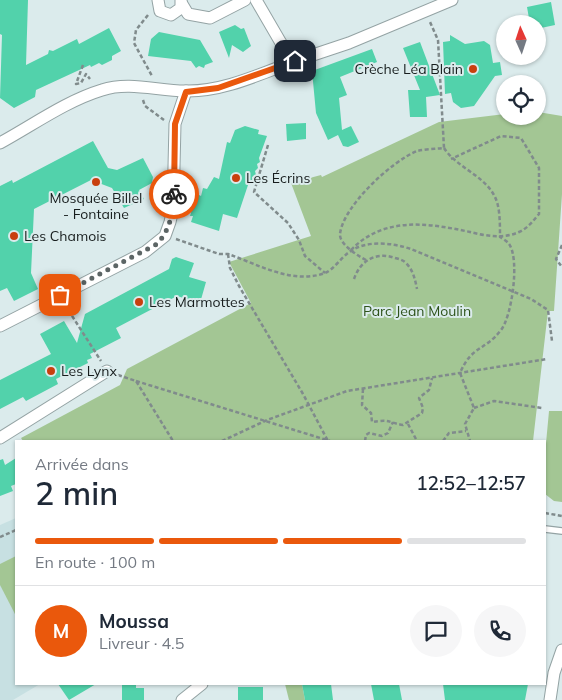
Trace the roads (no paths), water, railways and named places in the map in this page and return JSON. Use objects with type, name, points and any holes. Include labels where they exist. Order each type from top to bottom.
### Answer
[{"type":"street","points":[[182,2],[188,14],[210,18],[245,0]]},
{"type":"street","points":[[256,0],[281,43],[295,61]]},
{"type":"street","points":[[0,142],[68,104],[102,89],[123,86],[186,92],[218,88],[349,43],[452,0]]},
{"type":"street","points":[[158,3],[163,13],[171,15],[178,12],[182,2]]},
{"type":"street","points":[[0,326],[145,252],[165,236],[173,209],[175,124],[186,92]]},
{"type":"street","points":[[1,437],[107,370]]},
{"type":"street","points":[[550,700],[554,673],[562,650]]},
{"type":"street","points":[[182,700],[201,685]]},
{"type":"lane","points":[[546,529],[562,531]]},
{"type":"place","name":"Crèche Léa Blain","points":[[473,69]]},
{"type":"place","name":"Les Écrins","points":[[236,178]]},
{"type":"place","name":"Mosquée Billel - Fontaine","points":[[96,182]]},
{"type":"place","name":"Les Chamois","points":[[14,236]]},
{"type":"place","name":"Les Marmottes","points":[[139,302]]},
{"type":"place","name":"Les Lynx","points":[[51,371]]},
{"type":"park label","name":"Parc Jean Moulin","points":[[417,311]]}]
